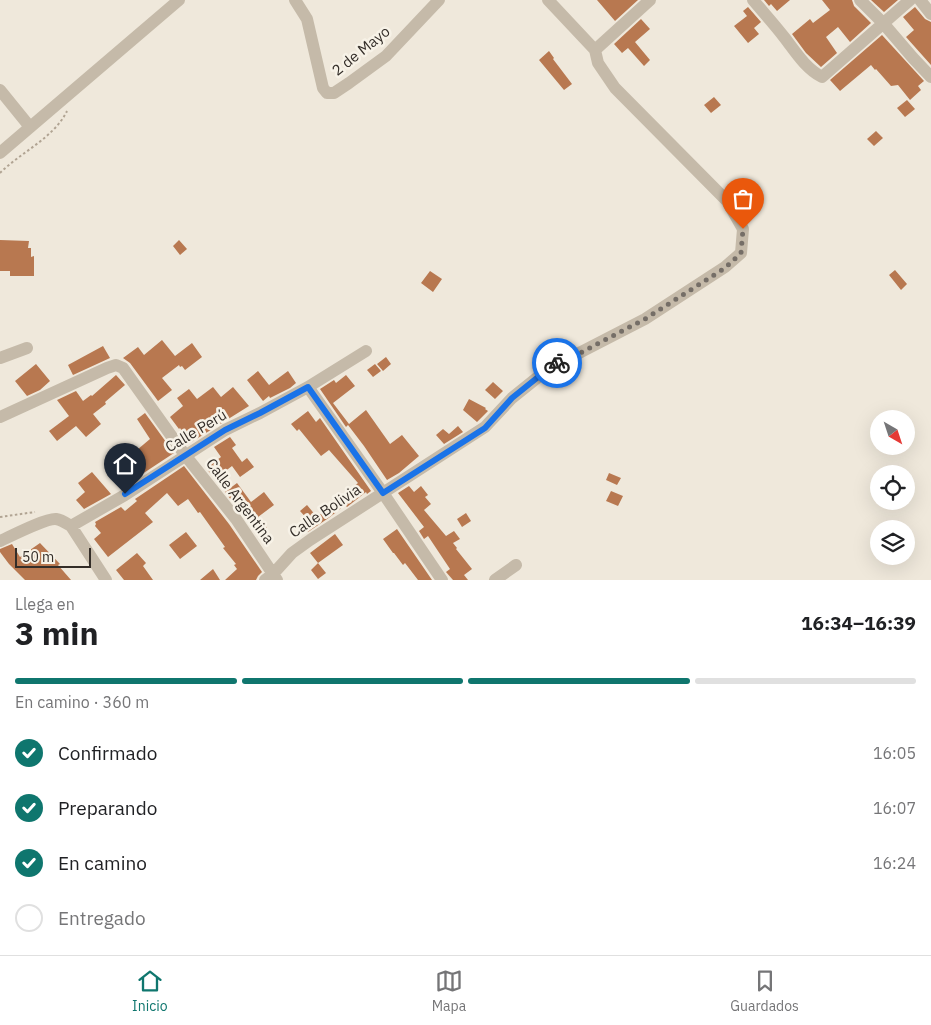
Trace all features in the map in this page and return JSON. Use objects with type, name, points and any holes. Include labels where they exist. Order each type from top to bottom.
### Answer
[{"type":"street","points":[[0,153],[179,0]]},
{"type":"street","name":"2 de Mayo","points":[[294,0],[307,20],[323,88],[327,93],[334,93],[350,83],[386,56],[439,0]]},
{"type":"street","points":[[548,0],[595,50],[650,0]]},
{"type":"street","points":[[753,0],[814,73],[822,77],[910,0]]},
{"type":"street","points":[[860,0],[931,77]]},
{"type":"street","points":[[920,0],[931,14]]},
{"type":"street","name":"Calle Bolivia","points":[[272,578],[292,553],[485,428],[512,398],[553,365],[645,319],[725,268],[741,253],[743,229],[727,202],[615,88],[598,62],[595,50]]},
{"type":"street","points":[[0,90],[30,127]]},
{"type":"street","points":[[0,358],[27,348]]},
{"type":"street","name":"Calle Perú","points":[[70,526],[125,494],[225,430],[308,387],[366,350]]},
{"type":"street","name":"Calle Argentina","points":[[0,417],[107,368],[116,365],[123,368],[185,455],[236,519],[272,578]]},
{"type":"street","points":[[308,387],[442,580]]},
{"type":"street","points":[[0,541],[35,525],[55,519],[64,521],[70,526],[106,580]]},
{"type":"street","points":[[495,580],[516,565]]},
{"type":"path","points":[[0,173],[48,135],[63,120],[70,105]]},
{"type":"building","points":[[597,0],[638,0],[615,21]]},
{"type":"building","points":[[764,0],[790,0],[777,11]]},
{"type":"building","points":[[822,0],[852,0],[854,6],[871,23],[850,42],[838,27],[826,37],[837,53],[821,67],[806,53],[792,34],[810,19],[813,23],[830,10]]},
{"type":"building","points":[[871,0],[898,0],[884,12]]},
{"type":"building","points":[[748,7],[761,22],[754,28],[759,34],[748,43],[734,26],[747,16],[743,11]]},
{"type":"building","points":[[915,7],[925,19],[931,22],[931,65],[906,37],[914,30],[903,17]]},
{"type":"building","points":[[641,19],[650,29],[635,42],[650,60],[644,66],[628,48],[622,53],[614,44]]},
{"type":"building","points":[[882,35],[924,81],[918,86],[921,90],[910,100],[898,85],[891,86],[871,65],[840,91],[830,80]]},
{"type":"building","points":[[549,51],[572,84],[564,90],[539,60]]},
{"type":"building","points":[[714,97],[721,105],[711,113],[704,105]]},
{"type":"building","points":[[907,100],[915,109],[905,117],[897,108]]},
{"type":"building","points":[[876,131],[883,138],[874,146],[867,139]]},
{"type":"building","points":[[0,240],[29,241],[28,248],[31,248],[31,257],[34,256],[34,276],[10,276],[10,271],[0,271]]},
{"type":"building","points":[[179,240],[187,249],[180,255],[173,246]]},
{"type":"building","points":[[895,270],[907,284],[901,290],[889,275]]},
{"type":"building","points":[[430,271],[442,279],[433,292],[421,283]]},
{"type":"building","points":[[162,340],[175,356],[192,343],[202,357],[185,370],[179,365],[162,378],[172,390],[158,401],[130,363],[123,358],[138,347],[144,355]]},
{"type":"building","points":[[103,346],[110,358],[73,375],[68,365]]},
{"type":"building","points":[[386,357],[391,364],[383,371],[377,364]]},
{"type":"building","points":[[36,364],[50,381],[40,390],[27,396],[15,381]]},
{"type":"building","points":[[375,364],[381,371],[373,377],[367,370]]},
{"type":"building","points":[[258,371],[269,385],[288,371],[296,383],[270,398],[269,396],[263,401],[247,380]]},
{"type":"building","points":[[116,375],[125,385],[93,414],[101,424],[86,437],[76,426],[57,441],[49,431],[69,416],[57,400],[76,391],[83,401],[92,396]]},
{"type":"building","points":[[346,375],[355,386],[333,403],[349,424],[366,410],[390,444],[402,435],[419,456],[399,473],[387,480],[364,446],[348,425],[346,427],[320,389],[334,380],[336,383]]},
{"type":"building","points":[[493,382],[503,391],[495,399],[485,390]]},
{"type":"building","points":[[213,387],[221,397],[233,387],[249,406],[190,443],[170,417],[183,406],[177,398],[189,389],[197,399]]},
{"type":"building","points":[[469,399],[488,411],[477,422],[463,410]]},
{"type":"building","points":[[308,411],[316,422],[320,418],[371,491],[367,494],[366,492],[347,507],[345,505],[308,532],[303,526],[309,521],[300,511],[307,505],[317,517],[358,483],[329,450],[321,456],[299,429],[297,431],[291,424]]},
{"type":"building","points":[[145,413],[174,453],[124,486],[116,476],[129,465],[118,451],[124,446],[131,455],[150,439],[137,419]]},
{"type":"building","points":[[458,426],[463,432],[444,444],[436,435],[443,429],[449,434]]},
{"type":"building","points":[[230,437],[236,445],[232,448],[242,462],[247,458],[254,467],[240,477],[232,466],[215,479],[206,468],[221,457],[214,447]]},
{"type":"building","points":[[184,466],[229,524],[262,572],[256,580],[225,580],[237,569],[234,565],[236,564],[223,548],[225,547],[200,512],[198,513],[188,499],[178,506],[167,493],[145,513],[153,522],[108,557],[94,539],[101,533],[95,526],[95,522],[121,507],[125,511],[137,501],[135,499]]},
{"type":"building","points":[[92,472],[111,494],[84,509],[76,500],[85,492],[78,483]]},
{"type":"building","points":[[609,473],[621,478],[617,485],[606,480]]},
{"type":"building","points":[[237,483],[251,502],[264,492],[274,505],[258,517],[267,528],[258,535],[225,492]]},
{"type":"building","points":[[409,486],[414,492],[421,486],[428,495],[425,497],[431,504],[424,510],[446,536],[454,531],[460,539],[453,543],[472,569],[464,575],[468,580],[453,580],[446,572],[450,569],[428,536],[424,539],[419,531],[424,527],[398,493]]},
{"type":"building","points":[[611,491],[623,496],[618,506],[606,501]]},
{"type":"building","points":[[466,513],[471,521],[462,527],[457,519]]},
{"type":"building","points":[[397,529],[432,580],[418,580],[405,563],[403,565],[383,539]]},
{"type":"building","points":[[186,532],[197,546],[180,559],[169,545]]},
{"type":"building","points":[[335,534],[343,545],[318,563],[310,553]]},
{"type":"building","points":[[40,543],[60,564],[58,565],[71,580],[25,580],[0,552],[0,549],[12,544],[20,557]]},
{"type":"building","points":[[137,553],[146,563],[143,566],[153,580],[124,580],[116,570]]},
{"type":"building","points":[[318,563],[326,573],[318,579],[311,570]]},
{"type":"building","points":[[213,569],[220,580],[200,580]]},
{"type":"way so far","points":[[557,363],[645,319],[725,268],[741,253],[743,229]]},
{"type":"route","points":[[125,494],[225,430],[308,387],[383,493],[485,428],[512,398],[557,363]]}]
